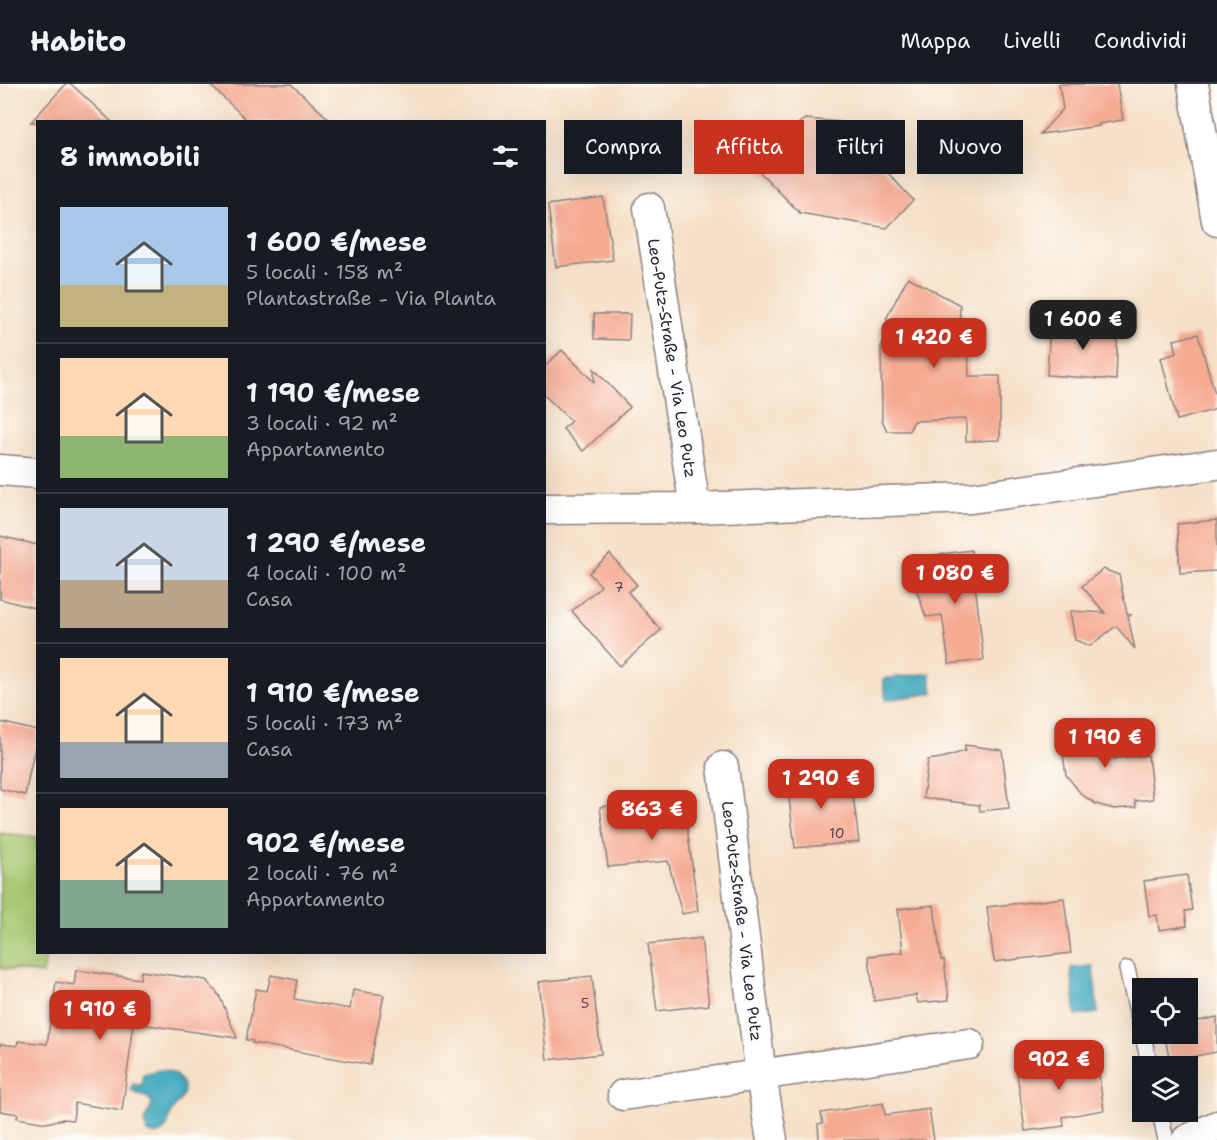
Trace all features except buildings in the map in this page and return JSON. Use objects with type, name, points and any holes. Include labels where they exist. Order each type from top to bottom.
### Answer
[{"type":"street","points":[[1193,84],[1217,221]]},
{"type":"street","name":"Leo-Putz-Straße - Via Leo Putz","points":[[650,208],[695,508]]},
{"type":"street","points":[[546,509],[695,508],[971,498],[1217,464]]},
{"type":"street","points":[[0,470],[36,473]]},
{"type":"street","name":"Leo-Putz-Straße - Via Leo Putz","points":[[723,767],[761,1076],[772,1140]]},
{"type":"street","points":[[623,1095],[969,1044]]},
{"type":"street","points":[[1187,1140],[1217,1126]]},
{"type":"lane","points":[[1127,969],[1148,1056]]},
{"type":"lane","points":[[1162,1122],[1166,1140]]},
{"type":"green space","points":[[0,833],[36,837],[36,954],[46,954],[43,974],[0,968]]},
{"type":"water","points":[[930,673],[933,693],[886,700],[883,679]]},
{"type":"water","points":[[1093,966],[1098,1013],[1076,1016],[1071,968]]},
{"type":"water","points":[[160,1070],[170,1072],[179,1079],[183,1093],[173,1109],[166,1128],[155,1134],[148,1132],[144,1123],[152,1102],[131,1091],[133,1084],[141,1086],[143,1074]]}]
